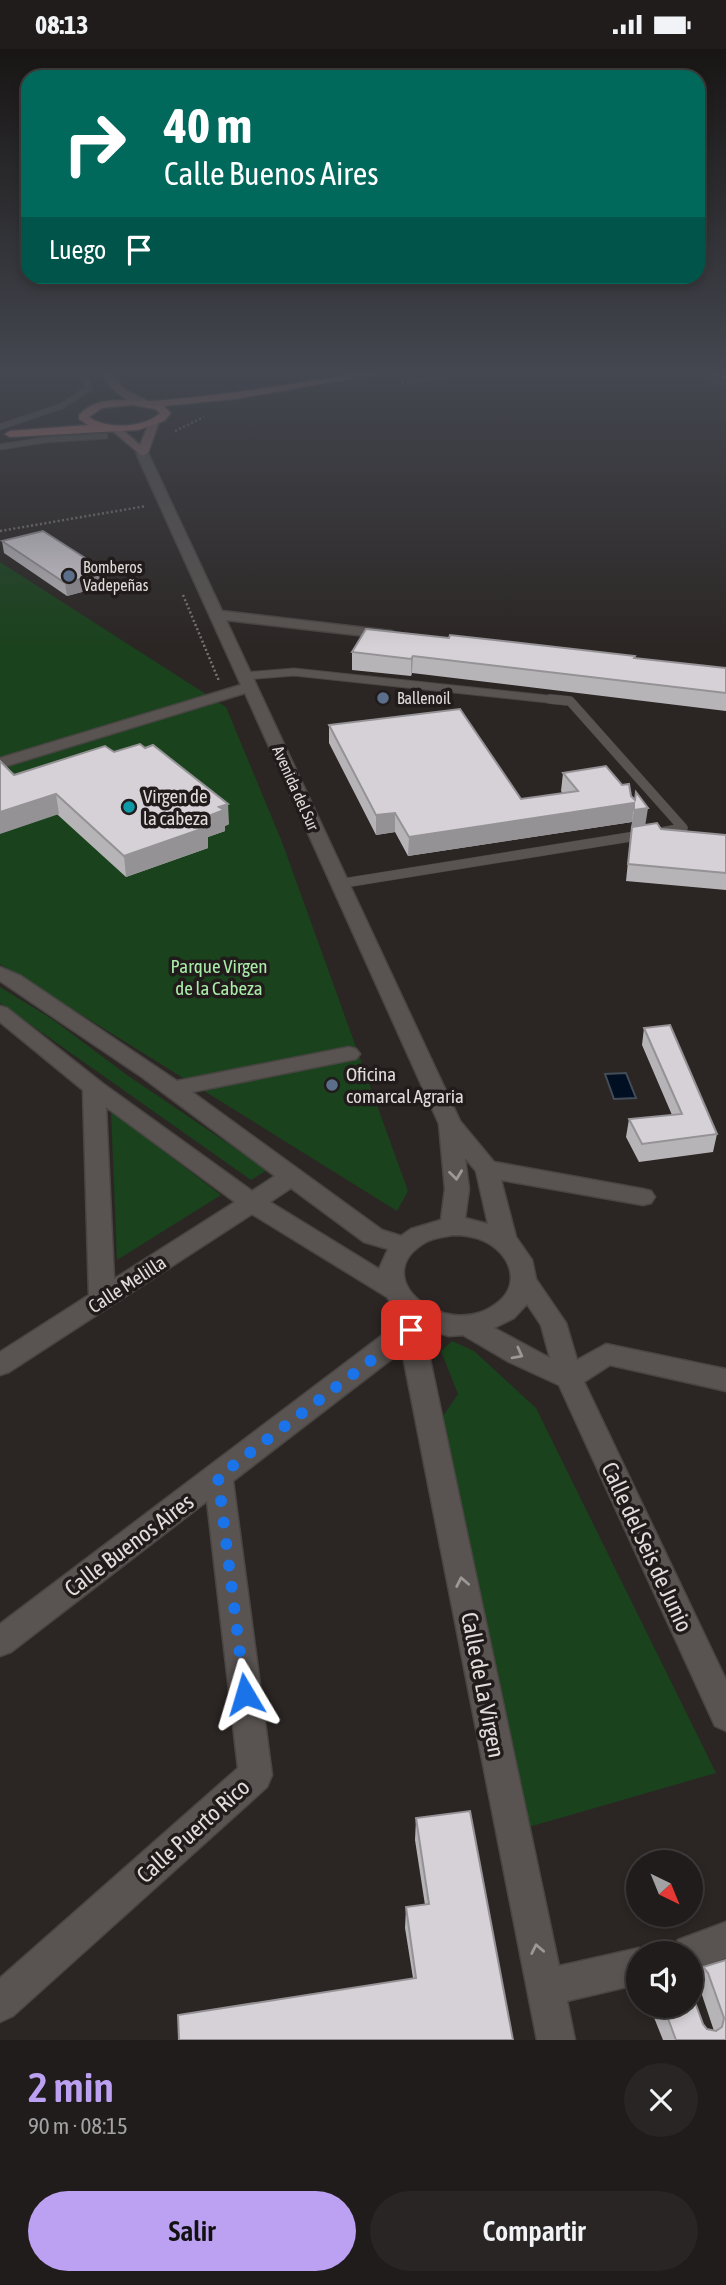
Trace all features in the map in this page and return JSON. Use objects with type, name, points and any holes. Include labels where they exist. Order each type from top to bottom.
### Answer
[{"type":"street","name":"Avenida del Sur","points":[[147,463],[450,1124],[487,1169],[505,1242]]},
{"type":"street","points":[[217,615],[410,637]]},
{"type":"street","points":[[0,763],[248,682]]},
{"type":"street","points":[[0,973],[26,987],[174,1089],[373,1236],[402,1245]]},
{"type":"street","points":[[0,1011],[94,1088],[253,1203],[393,1289],[416,1323],[469,1326],[490,1321],[508,1311],[519,1297],[525,1282],[523,1267],[517,1254],[505,1242],[471,1227],[452,1226],[432,1228],[402,1245],[393,1259],[390,1273],[393,1289]]},
{"type":"street","points":[[174,1089],[349,1054]]},
{"type":"street","points":[[94,1088],[102,1300]]},
{"type":"street","name":"Avenida del Sur","points":[[450,1124],[457,1189],[452,1226]]},
{"type":"street","points":[[487,1169],[643,1197]]},
{"type":"street","name":"Calle Melilla","points":[[0,1365],[291,1177]]},
{"type":"street","name":"Calle del Seis de Junio","points":[[525,1282],[553,1323],[569,1378],[722,1698]]},
{"type":"street","name":"Calle Buenos Aires","points":[[0,1642],[416,1323]]},
{"type":"street","name":"Calle de La Virgen","points":[[416,1323],[556,2040]]},
{"type":"street","points":[[469,1326],[518,1355],[569,1378],[606,1354],[726,1380]]},
{"type":"street","name":"Calle Puerto Rico","points":[[0,2003],[255,1775],[218,1477]]},
{"type":"street","points":[[703,1949],[726,1940]]},
{"type":"street","points":[[545,1988],[626,1969]]},
{"type":"lane","points":[[248,682],[293,673],[570,701],[683,828],[338,884]]},
{"type":"path","points":[[0,531],[146,506]]},
{"type":"green space","name":"Parque Virgen de la Cabeza","points":[[0,562],[226,707],[282,842],[408,1191],[397,1211],[0,964]]},
{"type":"green space","points":[[0,987],[52,1019],[127,1075],[267,1170],[251,1180],[0,1003]]},
{"type":"green space","points":[[111,1111],[221,1195],[117,1260]]},
{"type":"green space","points":[[452,1341],[474,1351],[536,1408],[716,1773],[515,1831],[441,1419],[458,1394],[441,1351]]},
{"type":"water","points":[[626,1073],[636,1098],[614,1099],[605,1074]]},
{"type":"building","points":[[43,531],[107,572],[65,583],[2,541]]},
{"type":"building","points":[[366,629],[449,638],[450,635],[726,668],[726,693],[413,656],[411,659],[352,652]]},
{"type":"building","points":[[460,709],[521,799],[578,791],[563,773],[606,766],[622,785],[629,784],[631,796],[635,800],[636,792],[648,808],[634,810],[634,803],[409,837],[395,813],[376,815],[329,725]]},
{"type":"building","name":"Virgen de la cabeza","points":[[140,744],[145,748],[153,745],[228,804],[219,807],[224,810],[198,820],[207,827],[124,856],[56,794],[0,812],[0,761],[14,775],[105,746],[114,752]]},
{"type":"building","points":[[657,823],[661,829],[726,835],[726,873],[628,864],[632,827]]},
{"type":"building","points":[[670,1025],[717,1134],[642,1144],[629,1119],[682,1114],[644,1028]]},
{"type":"building","points":[[470,1811],[513,2040],[179,2040],[178,2015],[416,1978],[406,1907],[429,1904],[416,1818]]},
{"type":"building","points":[[726,1960],[726,2040],[676,2040],[668,2018],[701,2018],[707,2029],[716,2031],[722,2027],[724,2018],[708,1973],[703,1967]]},
{"type":"place","name":"Bomberos Vadepeñas","points":[[69,576]]},
{"type":"place","name":"Ballenoil","points":[[383,698]]},
{"type":"place","name":"Virgen de la cabeza","points":[[129,807]]},
{"type":"place","name":"Oficina comarcal Agraria","points":[[332,1085]]},
{"type":"route","points":[[245,1694],[218,1477],[411,1330]]}]
